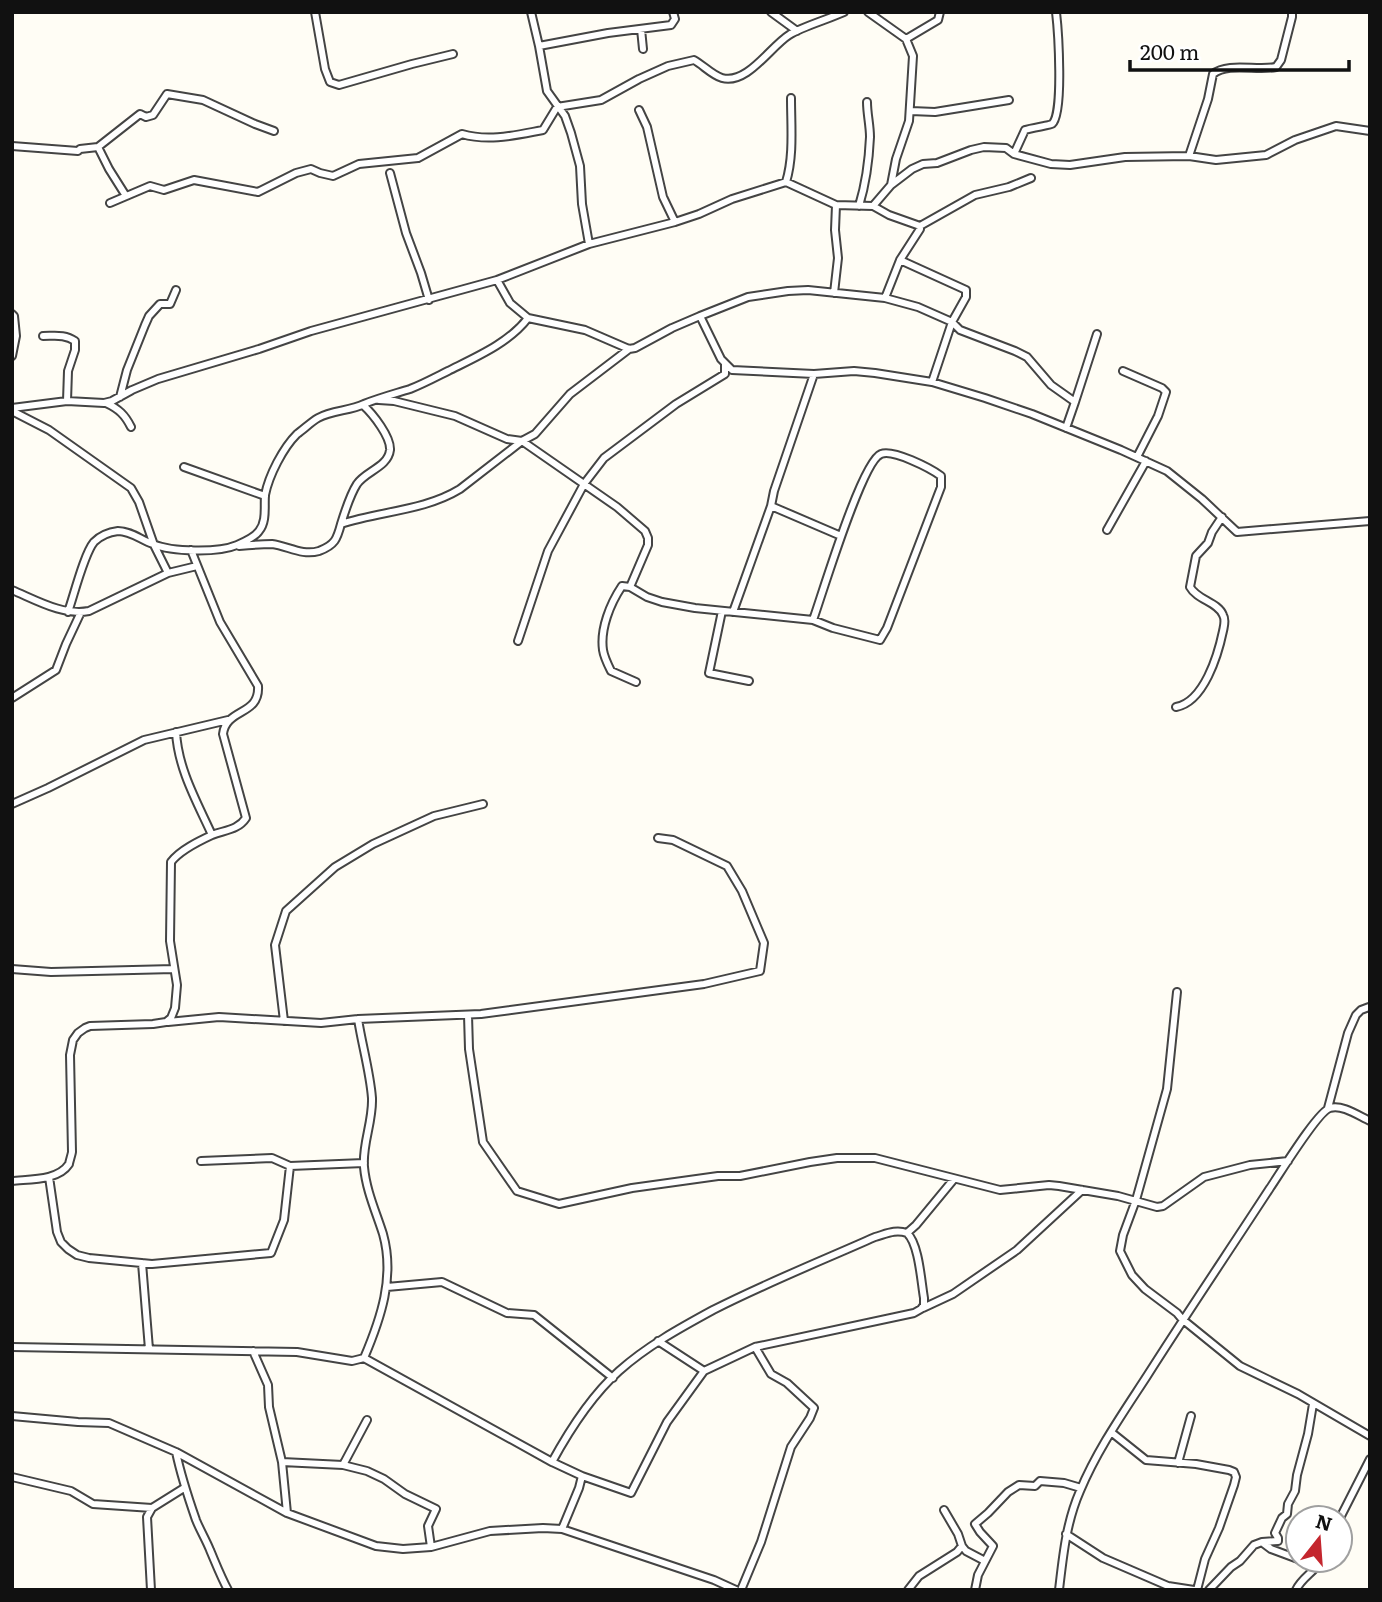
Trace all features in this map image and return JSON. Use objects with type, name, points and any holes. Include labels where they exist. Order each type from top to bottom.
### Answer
[{"type":"street","points":[[315,12],[325,69],[330,82],[339,85],[453,54]]},
{"type":"street","points":[[531,12],[547,91],[565,116],[580,166],[582,204],[589,244]]},
{"type":"street","points":[[539,46],[671,25],[675,19],[673,12]]},
{"type":"street","points":[[771,12],[797,32]]},
{"type":"street","points":[[110,203],[150,187],[164,190],[194,180],[258,192],[296,173],[311,169],[333,176],[359,164],[418,158],[462,134],[477,138],[498,137],[543,130],[557,107],[601,100],[668,66],[694,60],[719,77],[727,79],[739,76],[760,64],[790,34],[845,12]]},
{"type":"street","points":[[868,12],[906,38],[913,56],[911,111],[891,185]]},
{"type":"street","points":[[906,38],[938,20],[940,12]]},
{"type":"street","points":[[1014,154],[1026,130],[1048,126],[1053,124],[1055,119],[1059,95],[1056,12]]},
{"type":"street","points":[[1189,156],[1208,99],[1213,74],[1225,68],[1276,68],[1281,60],[1292,12]]},
{"type":"street","points":[[641,29],[643,49]]},
{"type":"street","points":[[12,146],[78,151],[98,147],[140,114],[146,117],[153,115],[167,94],[204,100],[274,131]]},
{"type":"street","points":[[786,182],[789,173],[791,98]]},
{"type":"street","points":[[911,111],[935,112],[1009,100]]},
{"type":"street","points":[[859,206],[869,155],[867,102]]},
{"type":"street","points":[[639,110],[648,127],[663,197],[675,222]]},
{"type":"street","points":[[873,206],[891,185],[912,169],[971,150],[1006,148],[1014,154],[1051,164],[1070,165],[1125,158],[1189,156],[1216,160],[1266,155],[1336,126],[1370,131]]},
{"type":"street","points":[[98,147],[108,169],[126,196]]},
{"type":"street","points":[[390,173],[406,233],[422,273],[429,300]]},
{"type":"street","points":[[12,409],[67,401],[113,401],[158,379],[311,331],[497,280],[589,244],[675,222],[732,199],[786,182],[836,205],[873,206],[919,226],[975,195],[1009,187],[1031,177]]},
{"type":"street","points":[[834,293],[838,258],[836,205]]},
{"type":"street","points":[[885,298],[900,260],[920,229],[919,226]]},
{"type":"street","points":[[900,260],[966,290],[966,297],[952,323],[932,382]]},
{"type":"street","points":[[497,280],[510,303],[528,318],[584,330],[629,349]]},
{"type":"street","points":[[120,397],[127,370],[149,316],[160,304],[170,304],[176,290]]},
{"type":"street","points":[[341,524],[364,516],[413,508],[449,496],[535,434],[570,394],[629,349],[700,316],[741,300],[771,293],[808,290],[885,298],[918,307],[952,323],[960,330],[1027,357],[1051,385],[1075,402]]},
{"type":"street","points":[[12,314],[16,336],[12,356]]},
{"type":"street","points":[[700,316],[721,359],[732,370],[814,374],[854,371],[932,382],[1008,406],[1146,461],[1173,476],[1237,532],[1370,521]]},
{"type":"street","points":[[235,546],[258,534],[263,525],[265,496],[278,461],[295,437],[319,418],[412,388],[487,351],[521,327],[528,318]]},
{"type":"street","points":[[1066,428],[1097,334]]},
{"type":"street","points":[[43,336],[61,335],[75,341],[68,371],[67,401]]},
{"type":"street","points":[[518,641],[548,551],[584,484],[604,458],[676,404],[725,374],[725,364]]},
{"type":"street","points":[[1123,371],[1163,388],[1166,392],[1158,416],[1138,457]]},
{"type":"street","points":[[733,612],[814,374]]},
{"type":"street","points":[[374,400],[394,401],[455,416],[508,439],[522,441],[617,507],[645,531],[648,538],[648,545],[630,587]]},
{"type":"street","points":[[104,403],[117,408],[131,427]]},
{"type":"street","points":[[68,612],[95,540],[107,534],[120,531],[154,545],[203,551],[273,544],[307,553],[316,552],[334,542],[339,536],[355,487],[361,478],[387,459],[390,447],[377,419],[363,405]]},
{"type":"street","points":[[12,409],[49,430],[131,488],[168,573]]},
{"type":"street","points":[[636,682],[611,671],[603,652],[603,632],[622,586],[662,602],[813,620],[880,640],[941,487],[941,476],[890,453],[878,455],[874,459],[841,536],[813,620]]},
{"type":"street","points":[[1107,530],[1146,461]]},
{"type":"street","points":[[184,467],[265,496]]},
{"type":"street","points":[[771,506],[841,536]]},
{"type":"street","points":[[1176,707],[1190,702],[1207,679],[1220,647],[1225,621],[1223,614],[1190,587],[1196,556],[1208,543],[1222,517]]},
{"type":"street","points":[[12,804],[144,740],[228,720],[253,705],[259,696],[258,686],[220,622],[191,550]]},
{"type":"street","points":[[12,590],[68,612],[89,611],[168,573],[197,566]]},
{"type":"street","points":[[722,611],[709,673],[749,681]]},
{"type":"street","points":[[12,698],[56,670],[80,612]]},
{"type":"street","points":[[166,1022],[175,1008],[177,985],[170,941],[171,862],[177,855],[212,835],[238,827],[246,818],[223,734],[228,720]]},
{"type":"street","points":[[176,732],[177,748],[191,790],[212,835]]},
{"type":"street","points":[[284,1021],[275,945],[286,911],[335,867],[373,844],[433,816],[483,804]]},
{"type":"street","points":[[12,1181],[49,1177],[69,1164],[72,1152],[70,1055],[73,1040],[78,1033],[90,1026],[153,1024],[219,1017],[321,1023],[468,1015],[704,984],[760,971],[764,943],[742,891],[727,866],[673,841],[658,838]]},
{"type":"street","points":[[12,969],[51,972],[174,969]]},
{"type":"street","points":[[1177,992],[1167,1089],[1120,1251],[1132,1275],[1145,1289],[1240,1366],[1370,1436]]},
{"type":"street","points":[[1059,1590],[1066,1534],[1081,1488],[1111,1432],[1182,1320],[1288,1161],[1328,1108],[1348,1033],[1356,1015],[1369,1006]]},
{"type":"street","points":[[468,1015],[469,1049],[483,1142],[517,1191],[559,1204],[632,1188],[740,1175],[837,1158],[875,1158],[1000,1190],[1049,1185],[1136,1200],[1157,1207],[1163,1206],[1204,1177],[1250,1165],[1288,1161]]},
{"type":"street","points":[[358,1019],[372,1099],[363,1163],[384,1237],[388,1265],[387,1287],[364,1358]]},
{"type":"street","points":[[1328,1108],[1342,1108],[1370,1121]]},
{"type":"street","points":[[201,1161],[272,1158],[290,1166],[363,1163]]},
{"type":"street","points":[[49,1177],[57,1232],[68,1250],[89,1258],[152,1264],[271,1253],[284,1220],[290,1166]]},
{"type":"street","points":[[907,1233],[954,1178]]},
{"type":"street","points":[[12,1347],[298,1352],[352,1361],[364,1358],[552,1461],[582,1476],[631,1493],[667,1422],[704,1371],[755,1347],[914,1313],[953,1294],[1017,1250],[1082,1190]]},
{"type":"street","points":[[552,1461],[565,1437],[593,1398],[619,1371],[658,1341],[749,1292],[875,1237],[900,1231],[911,1237],[924,1298],[921,1309]]},
{"type":"street","points":[[142,1263],[149,1349]]},
{"type":"street","points":[[387,1287],[442,1282],[507,1313],[534,1315],[613,1378]]},
{"type":"street","points":[[658,1341],[704,1371]]},
{"type":"street","points":[[12,1416],[109,1423],[176,1452],[287,1513],[376,1546],[403,1549],[431,1546],[489,1531],[562,1529],[738,1590],[761,1542],[791,1447],[814,1408],[788,1383],[771,1374],[755,1347]]},
{"type":"street","points":[[253,1351],[268,1384],[269,1407],[282,1462],[287,1513]]},
{"type":"street","points":[[1209,1590],[1254,1545],[1278,1541],[1275,1532],[1287,1514],[1295,1491],[1313,1404]]},
{"type":"street","points":[[1178,1463],[1191,1416]]},
{"type":"street","points":[[343,1465],[367,1420]]},
{"type":"street","points":[[1066,1534],[1103,1558],[1168,1586],[1195,1590],[1236,1477],[1234,1472],[1196,1464],[1146,1460],[1111,1432]]},
{"type":"street","points":[[176,1452],[184,1488],[228,1590]]},
{"type":"street","points":[[1347,1504],[1370,1458]]},
{"type":"street","points":[[282,1462],[343,1465],[384,1479],[405,1494],[436,1509],[428,1526],[431,1546]]},
{"type":"street","points":[[562,1529],[582,1476]]},
{"type":"street","points":[[12,1477],[71,1491],[93,1504],[152,1508]]},
{"type":"street","points":[[975,1590],[978,1575],[993,1546],[975,1524],[1008,1492],[1019,1485],[1035,1486],[1040,1481],[1081,1488]]},
{"type":"street","points":[[151,1590],[147,1517],[152,1508],[184,1488]]},
{"type":"street","points":[[944,1510],[966,1551],[985,1561]]},
{"type":"street","points":[[1262,1542],[1284,1554]]},
{"type":"street","points":[[908,1590],[919,1577],[962,1546]]},
{"type":"street","points":[[1296,1590],[1299,1582],[1307,1574]]}]
